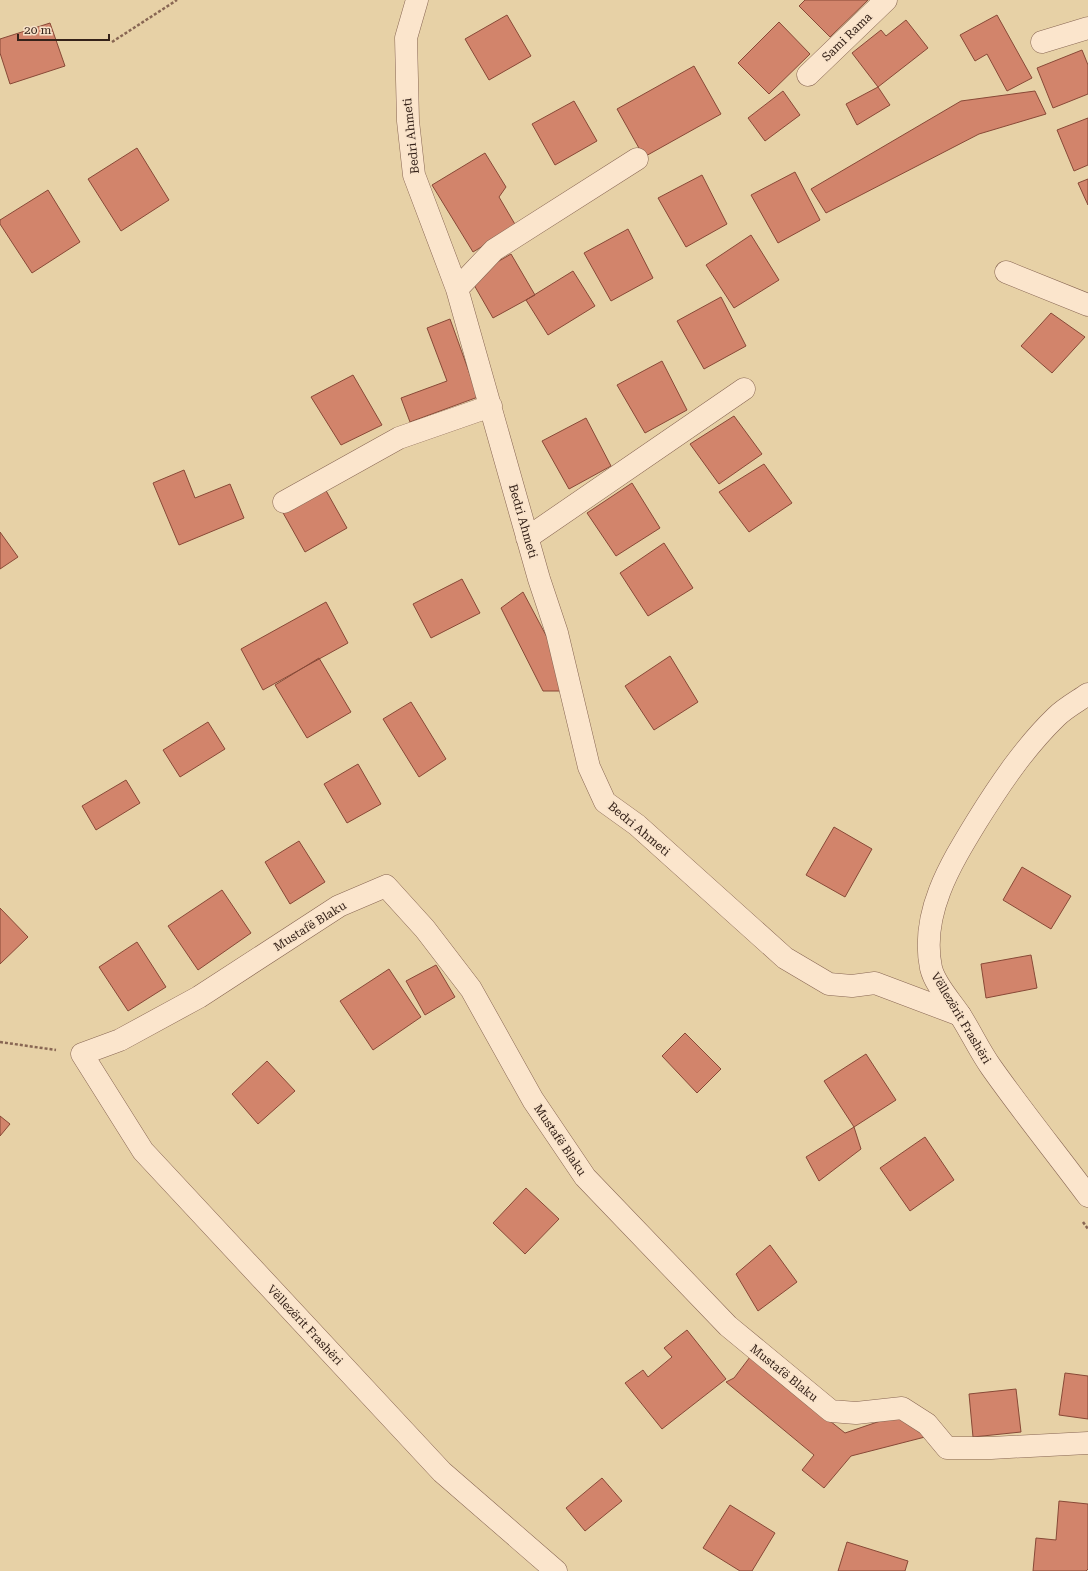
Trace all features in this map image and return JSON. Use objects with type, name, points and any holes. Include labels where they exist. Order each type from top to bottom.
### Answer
[{"type":"street","name":"Bedri Ahmeti","points":[[417,0],[406,38],[408,121],[414,175],[457,289],[527,538],[557,633],[588,767],[605,802],[637,825],[785,958],[829,984],[852,986],[875,983],[960,1015]]},
{"type":"street","name":"Sami Rama","points":[[808,75],[886,0]]},
{"type":"street","points":[[1042,42],[1088,28]]},
{"type":"street","points":[[457,289],[494,250],[637,159]]},
{"type":"street","points":[[1006,272],[1088,305]]},
{"type":"street","points":[[527,538],[744,389]]},
{"type":"street","points":[[284,502],[399,438],[491,406]]},
{"type":"street","name":"Vëllezërit Frashëri","points":[[1088,694],[1057,716],[1010,773],[992,798],[953,861],[938,892],[932,918],[930,944],[931,969],[941,989],[960,1015],[990,1066],[1088,1196]]},
{"type":"street","name":"Mustafë Blaku","points":[[82,1054],[120,1040],[186,1004],[339,906],[386,886],[426,929],[471,989],[533,1100],[585,1177],[728,1326],[831,1411],[856,1413],[902,1408],[927,1424],[947,1448],[991,1448],[1088,1443]]},
{"type":"street","name":"Vëllezërit Frashëri","points":[[82,1054],[144,1151],[442,1472],[556,1571]]},
{"type":"path","points":[[112,42],[177,0]]},
{"type":"path","points":[[0,1042],[82,1054]]},
{"type":"shaded area","points":[[0,0],[1088,0],[1088,1571],[0,1571]]},
{"type":"building","points":[[805,0],[868,0],[830,37],[799,6]]},
{"type":"building","points":[[507,15],[531,56],[489,80],[465,39]]},
{"type":"building","points":[[997,15],[1032,78],[1007,91],[987,54],[975,61],[960,35]]},
{"type":"building","points":[[906,20],[928,48],[878,87],[852,53],[881,30],[886,36]]},
{"type":"building","points":[[779,22],[810,54],[769,94],[738,63]]},
{"type":"building","points":[[50,23],[65,66],[10,84],[0,53],[0,39]]},
{"type":"building","points":[[1082,50],[1088,65],[1088,94],[1053,108],[1037,68]]},
{"type":"building","points":[[694,66],[721,114],[644,157],[617,109]]},
{"type":"building","points":[[878,87],[890,105],[857,125],[846,104]]},
{"type":"building","points":[[783,91],[800,115],[765,141],[748,118]]},
{"type":"building","points":[[1035,91],[1046,114],[979,134],[826,213],[811,189],[961,101]]},
{"type":"building","points":[[574,101],[597,141],[555,165],[532,124]]},
{"type":"building","points":[[1088,118],[1088,165],[1074,171],[1057,130]]},
{"type":"building","points":[[137,148],[169,200],[121,231],[88,179]]},
{"type":"building","points":[[485,153],[506,187],[499,197],[516,226],[473,252],[432,185]]},
{"type":"building","points":[[795,172],[820,220],[778,243],[751,195]]},
{"type":"building","points":[[702,175],[727,224],[686,247],[658,198]]},
{"type":"building","points":[[1088,179],[1088,205],[1078,183]]},
{"type":"building","points":[[48,190],[80,242],[32,273],[0,224],[0,220]]},
{"type":"building","points":[[628,229],[653,278],[611,301],[584,253]]},
{"type":"building","points":[[751,235],[779,280],[734,308],[706,265]]},
{"type":"building","points":[[511,254],[535,295],[493,318],[470,278]]},
{"type":"building","points":[[573,271],[595,306],[548,335],[526,300]]},
{"type":"building","points":[[721,297],[746,346],[704,369],[677,321]]},
{"type":"building","points":[[1051,313],[1085,337],[1052,373],[1021,346]]},
{"type":"building","points":[[450,319],[478,397],[410,422],[401,398],[447,381],[427,328]]},
{"type":"building","points":[[662,361],[687,410],[645,433],[617,385]]},
{"type":"building","points":[[353,375],[382,425],[341,445],[311,397]]},
{"type":"building","points":[[734,416],[762,454],[719,484],[690,444]]},
{"type":"building","points":[[586,418],[611,466],[569,489],[542,441]]},
{"type":"building","points":[[764,464],[792,503],[749,532],[719,492]]},
{"type":"building","points":[[184,470],[195,498],[230,484],[244,518],[179,545],[153,483]]},
{"type":"building","points":[[632,483],[660,528],[616,556],[587,513]]},
{"type":"building","points":[[324,487],[347,528],[305,552],[282,511]]},
{"type":"building","points":[[0,532],[18,557],[0,569]]},
{"type":"building","points":[[664,543],[693,588],[648,616],[620,573]]},
{"type":"building","points":[[462,579],[480,613],[431,638],[413,604]]},
{"type":"building","points":[[523,592],[558,658],[565,691],[543,691],[501,608]]},
{"type":"building","points":[[326,602],[348,643],[263,690],[241,649]]},
{"type":"building","points":[[670,656],[698,702],[654,730],[625,686]]},
{"type":"building","points":[[319,658],[351,712],[307,738],[275,685]]},
{"type":"building","points":[[411,702],[446,759],[419,777],[383,719]]},
{"type":"building","points":[[208,722],[225,749],[180,777],[163,750]]},
{"type":"building","points":[[358,764],[381,804],[347,823],[324,784]]},
{"type":"building","points":[[126,780],[140,803],[96,830],[82,806]]},
{"type":"building","points":[[834,827],[872,849],[845,897],[806,875]]},
{"type":"building","points":[[299,841],[325,882],[290,904],[265,862]]},
{"type":"building","points":[[1022,867],[1071,896],[1051,929],[1003,900]]},
{"type":"building","points":[[222,890],[251,933],[198,970],[168,926]]},
{"type":"building","points":[[0,908],[28,937],[0,964]]},
{"type":"building","points":[[137,942],[166,987],[128,1011],[99,967]]},
{"type":"building","points":[[1031,955],[1037,988],[986,998],[981,964]]},
{"type":"building","points":[[436,965],[455,997],[425,1015],[406,981]]},
{"type":"building","points":[[389,969],[421,1017],[373,1050],[340,1001]]},
{"type":"building","points":[[685,1033],[721,1069],[697,1093],[662,1056]]},
{"type":"building","points":[[866,1054],[896,1100],[854,1127],[824,1081]]},
{"type":"building","points":[[267,1061],[295,1091],[258,1124],[232,1094]]},
{"type":"building","points":[[0,1116],[10,1124],[0,1136]]},
{"type":"building","points":[[854,1127],[861,1149],[819,1181],[806,1157]]},
{"type":"building","points":[[925,1137],[954,1180],[910,1211],[880,1168]]},
{"type":"building","points":[[526,1188],[559,1219],[525,1254],[493,1223]]},
{"type":"building","points":[[770,1245],[797,1282],[758,1311],[736,1274]]},
{"type":"building","points":[[687,1330],[726,1379],[662,1429],[625,1383],[643,1370],[648,1377],[672,1357],[664,1348]]},
{"type":"building","points":[[750,1357],[845,1433],[898,1415],[925,1437],[851,1456],[824,1488],[802,1470],[814,1455],[726,1382],[734,1378]]},
{"type":"building","points":[[1065,1373],[1088,1376],[1088,1419],[1059,1415]]},
{"type":"building","points":[[1016,1389],[1021,1432],[973,1437],[969,1394]]},
{"type":"building","points":[[602,1478],[622,1501],[585,1531],[566,1508]]},
{"type":"building","points":[[1059,1501],[1088,1504],[1088,1569],[1086,1571],[1033,1571],[1036,1538],[1056,1540]]},
{"type":"building","points":[[730,1505],[775,1533],[752,1571],[740,1571],[703,1548]]},
{"type":"building","points":[[847,1542],[908,1561],[905,1571],[838,1571]]}]
